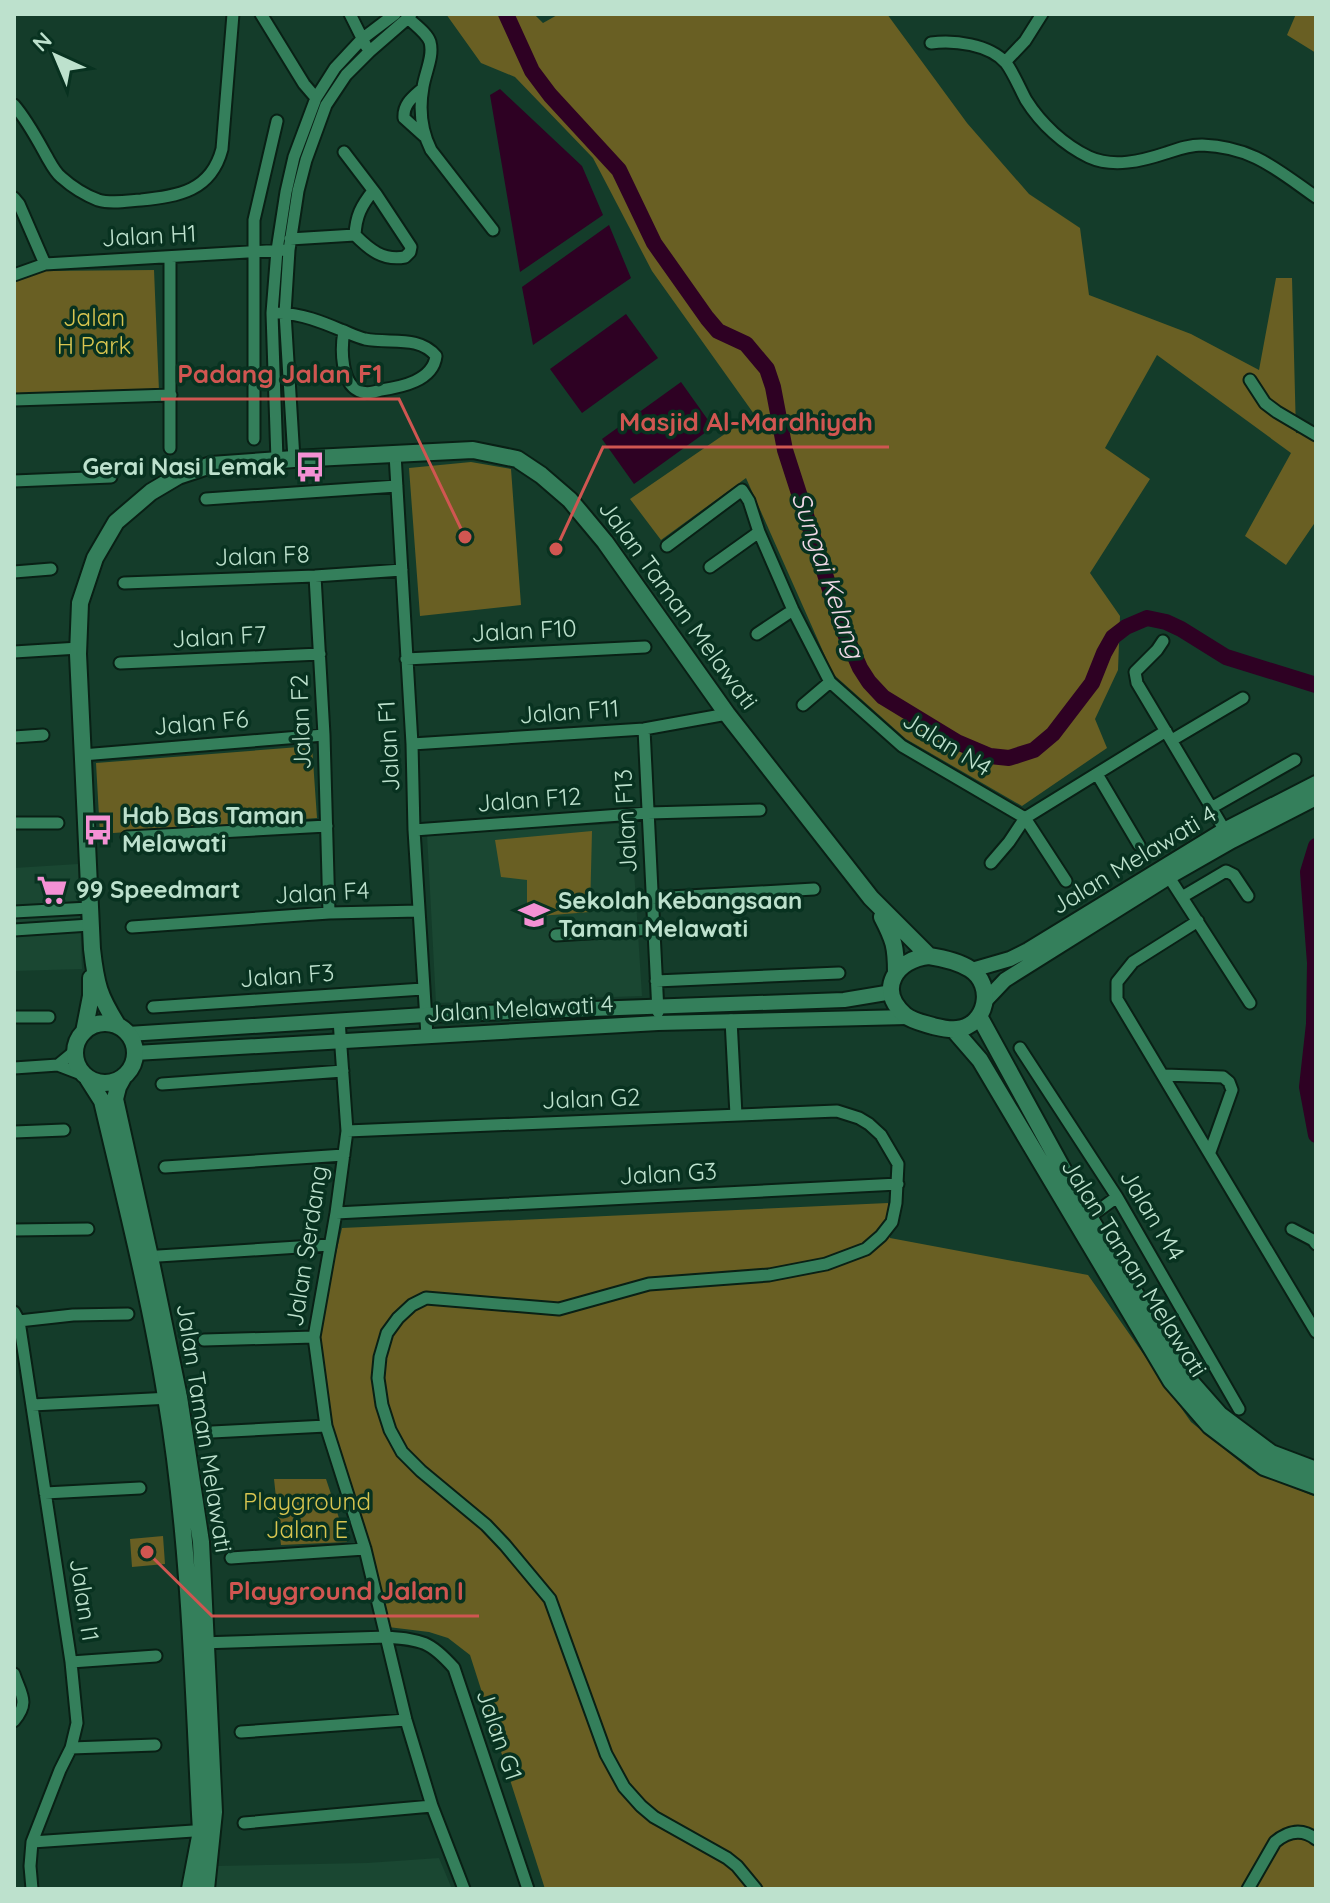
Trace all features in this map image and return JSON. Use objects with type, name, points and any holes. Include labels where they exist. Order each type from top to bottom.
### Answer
[{"type":"main road","name":"Jalan Taman Melawati","points":[[123,1030],[105,1006],[95,981],[82,755],[80,603],[95,558],[116,522],[151,492],[178,476],[211,465],[473,450],[517,459],[541,475],[570,500],[605,542],[727,714],[871,898],[929,956]]},
{"type":"main road","name":"Jalan Taman Melawati","points":[[871,898],[893,938],[896,973]]},
{"type":"main road","name":"Jalan Taman Melawati","points":[[84,1032],[91,996],[92,949]]},
{"type":"main road","points":[[929,956],[972,970],[985,989],[986,1000],[979,1016],[963,1028],[944,1029],[907,1017],[894,1001],[892,992],[896,973],[910,960],[929,956]]},
{"type":"main road","name":"Jalan Taman Melawati","points":[[979,1016],[1083,1221],[1171,1381],[1210,1426],[1264,1467],[1316,1486]]},
{"type":"main road","points":[[101,1023],[109,1023],[123,1030],[133,1043],[135,1053],[132,1066],[124,1076],[113,1082],[100,1083],[86,1077],[79,1069],[75,1051],[84,1032],[101,1023]]},
{"type":"main road","name":"Jalan Taman Melawati","points":[[954,1030],[980,1060],[1183,1373],[1220,1415],[1271,1453],[1316,1470]]},
{"type":"main road","name":"Jalan Taman Melawati","points":[[124,1076],[115,1099],[201,1542],[199,1643],[214,1812],[190,1889]]},
{"type":"main road","name":"Jalan Taman Melawati","points":[[86,1077],[102,1101],[144,1257]]},
{"type":"main road","name":"Jalan Taman Melawati","points":[[206,1830],[206,1889]]},
{"type":"street","points":[[14,105],[58,175],[89,196],[118,202],[169,197],[192,189],[213,170],[222,149],[233,14]]},
{"type":"street","points":[[261,14],[316,98]]},
{"type":"street","points":[[350,14],[370,51]]},
{"type":"street","points":[[286,459],[286,192],[294,157],[316,98],[335,68],[362,39],[395,14]]},
{"type":"street","points":[[1005,62],[1025,41],[1042,14]]},
{"type":"street","points":[[286,459],[272,313],[303,170],[326,105],[346,75],[410,16],[431,45],[422,89],[425,138],[493,230]]},
{"type":"street","points":[[931,43],[962,43],[992,53],[1005,62],[1029,104],[1053,133],[1092,158],[1111,164],[1147,159],[1184,146],[1201,145],[1241,150],[1259,157],[1316,197]]},
{"type":"street","points":[[422,89],[403,110],[404,118],[425,138]]},
{"type":"street","points":[[254,439],[254,220],[277,121]]},
{"type":"street","points":[[344,152],[373,191],[411,247],[405,257],[390,258],[370,250],[355,235],[356,219],[373,191]]},
{"type":"street","points":[[14,198],[45,264]]},
{"type":"street","name":"Jalan H1","points":[[14,275],[45,264],[254,252],[355,235]]},
{"type":"street","points":[[170,257],[170,448]]},
{"type":"street","points":[[272,313],[307,317],[344,331],[363,339],[418,343],[436,356],[435,363],[418,380],[395,388],[361,392],[353,387],[344,373],[344,331]]},
{"type":"street","points":[[1250,380],[1265,403],[1316,435]]},
{"type":"street","points":[[14,400],[171,395]]},
{"type":"street","name":"Jalan F1","points":[[395,454],[427,1036]]},
{"type":"street","points":[[14,481],[111,477]]},
{"type":"street","points":[[206,499],[397,486]]},
{"type":"street","name":"Jalan N4","points":[[667,546],[742,490],[793,610],[830,682],[902,746],[1025,818]]},
{"type":"street","points":[[710,567],[759,532]]},
{"type":"street","points":[[14,572],[51,569]]},
{"type":"street","name":"Jalan F8","points":[[124,583],[402,570]]},
{"type":"street","name":"Jalan F2","points":[[315,576],[329,913]]},
{"type":"street","points":[[757,634],[793,610]]},
{"type":"street","points":[[1163,641],[1135,672],[1137,683],[1228,836]]},
{"type":"street","name":"Jalan F10","points":[[406,659],[645,647]]},
{"type":"street","points":[[14,652],[79,648]]},
{"type":"street","name":"Jalan F7","points":[[120,663],[320,654]]},
{"type":"street","points":[[803,705],[830,682]]},
{"type":"street","points":[[991,863],[1025,818],[1097,774],[1243,698]]},
{"type":"street","name":"Jalan F11","points":[[412,744],[644,729],[727,714]]},
{"type":"street","name":"Jalan F13","points":[[644,729],[658,1023]]},
{"type":"street","points":[[14,737],[43,735]]},
{"type":"street","name":"Jalan F6","points":[[82,755],[324,735]]},
{"type":"street","points":[[1211,808],[1295,760]]},
{"type":"street","points":[[1097,774],[1139,845]]},
{"type":"street","name":"Jalan Melawati 4","points":[[972,970],[1010,959],[1028,950],[1316,783]]},
{"type":"street","name":"Jalan Melawati 4","points":[[1228,836],[1316,798]]},
{"type":"street","name":"Jalan F12","points":[[414,830],[648,813],[760,810]]},
{"type":"street","points":[[1025,818],[1066,881]]},
{"type":"street","points":[[14,823],[58,823]]},
{"type":"street","points":[[127,837],[327,826]]},
{"type":"street","points":[[1182,897],[1226,871],[1234,875],[1248,896]]},
{"type":"street","points":[[1166,872],[1250,1003]]},
{"type":"street","name":"Jalan Melawati 4","points":[[986,1000],[1005,980],[1166,872]]},
{"type":"street","points":[[652,898],[814,889]]},
{"type":"street","name":"Jalan F4","points":[[132,927],[329,913],[419,911]]},
{"type":"street","points":[[14,912],[90,917]]},
{"type":"street","points":[[14,930],[90,917]]},
{"type":"street","points":[[1198,921],[1133,962],[1117,982],[1117,999],[1316,1332]]},
{"type":"street","points":[[556,935],[653,929]]},
{"type":"street","points":[[656,981],[839,973]]},
{"type":"street","name":"Jalan F3","points":[[153,1007],[423,989]]},
{"type":"street","name":"Jalan Melawati 4","points":[[123,1030],[425,1015],[844,1000],[892,992]]},
{"type":"street","points":[[14,1017],[49,1017]]},
{"type":"street","name":"Jalan Melawati 4","points":[[135,1053],[658,1023],[907,1017]]},
{"type":"street","name":"Jalan Serdang","points":[[339,1020],[347,1131],[314,1337],[326,1426],[365,1549],[406,1720],[432,1806],[464,1889]]},
{"type":"street","points":[[731,1020],[736,1115]]},
{"type":"street","name":"Jalan M4","points":[[1020,1048],[1117,1197],[1239,1409]]},
{"type":"street","points":[[58,1065],[75,1051]]},
{"type":"street","points":[[14,1068],[58,1065],[86,1077]]},
{"type":"street","points":[[162,1084],[343,1071]]},
{"type":"street","points":[[1164,1075],[1217,1076],[1229,1082],[1232,1090],[1210,1152]]},
{"type":"street","name":"Jalan G2","points":[[347,1131],[837,1111],[859,1118],[881,1135],[898,1164],[898,1184]]},
{"type":"street","points":[[14,1132],[64,1130]]},
{"type":"street","points":[[165,1167],[344,1155]]},
{"type":"street","points":[[756,1889],[727,1858],[654,1817],[624,1787],[606,1754],[550,1599],[486,1525],[402,1452],[390,1430],[382,1405],[378,1378],[380,1357],[387,1333],[398,1318],[412,1305],[426,1298],[559,1309],[649,1284],[769,1275],[826,1264],[866,1249],[881,1236],[892,1222],[898,1184]]},
{"type":"street","name":"Jalan G3","points":[[336,1213],[898,1184]]},
{"type":"street","points":[[1083,1221],[1117,1197]]},
{"type":"street","points":[[14,1230],[88,1229]]},
{"type":"street","points":[[1292,1229],[1316,1244]]},
{"type":"street","points":[[144,1257],[330,1245]]},
{"type":"street","points":[[16,1316],[128,1314]]},
{"type":"street","name":"Jalan I1","points":[[16,1316],[71,1662],[77,1723],[71,1748],[32,1842],[32,1889]]},
{"type":"street","points":[[204,1340],[314,1337]]},
{"type":"street","points":[[32,1405],[173,1398]]},
{"type":"street","points":[[212,1432],[326,1426]]},
{"type":"street","points":[[45,1493],[140,1488]]},
{"type":"street","points":[[231,1558],[365,1549]]},
{"type":"street","name":"Jalan G1","points":[[199,1643],[387,1637],[417,1640],[437,1649],[454,1668],[528,1889]]},
{"type":"street","points":[[71,1662],[156,1656]]},
{"type":"street","points":[[14,1674],[24,1702],[14,1721]]},
{"type":"street","points":[[241,1732],[406,1720]]},
{"type":"street","points":[[71,1748],[155,1745]]},
{"type":"street","points":[[244,1823],[432,1806]]},
{"type":"street","points":[[32,1842],[206,1830]]},
{"type":"street","points":[[1248,1889],[1275,1842],[1282,1836],[1291,1832],[1305,1833],[1316,1839]]},
{"type":"shaded area","points":[[500,89],[582,166],[603,215],[520,272],[490,95]]},
{"type":"shaded area","points":[[609,225],[631,278],[533,345],[522,287]]},
{"type":"shaded area","points":[[626,314],[658,358],[582,413],[550,369]]},
{"type":"shaded area","points":[[681,382],[713,427],[634,484],[602,439]]},
{"type":"shaded area","name":"Sekolah Kebangsaan Taman Melawati","points":[[631,823],[642,996],[436,1003],[427,834]]},
{"type":"shaded area","points":[[78,864],[82,969],[14,971],[14,868]]},
{"type":"shaded area","points":[[439,1858],[452,1889],[215,1889],[216,1866],[367,1863]]},
{"type":"green space","points":[[446,14],[534,14],[543,23],[559,14],[887,14],[967,123],[1029,194],[1080,228],[1089,295],[1191,334],[1259,370],[1276,278],[1292,278],[1296,433],[1316,434],[1316,521],[1286,565],[1245,536],[1291,453],[1157,355],[1105,448],[1150,479],[1090,573],[1120,616],[1118,670],[1095,719],[1107,748],[1022,806],[906,739],[833,674],[746,478],[661,540],[630,499],[754,414],[652,271],[593,158],[515,77],[481,63]]},
{"type":"green space","points":[[1296,14],[1316,14],[1316,53],[1287,35]]},
{"type":"green space","name":"Jalan H Park","points":[[154,270],[159,391],[14,395],[14,282],[41,271]]},
{"type":"green space","points":[[471,462],[511,469],[521,605],[420,616],[409,468]]},
{"type":"green space","points":[[312,746],[317,818],[100,834],[96,763]]},
{"type":"green space","points":[[592,831],[590,912],[527,917],[527,880],[501,877],[495,840]]},
{"type":"green space","points":[[888,1203],[890,1238],[1088,1275],[1191,1422],[1249,1469],[1316,1497],[1316,1889],[545,1889],[470,1655],[448,1638],[429,1632],[388,1627],[326,1423],[315,1342],[342,1228]]},
{"type":"green space","name":"Playground Jalan E","points":[[274,1479],[326,1479],[347,1542],[281,1545]]},
{"type":"green space","points":[[163,1536],[165,1564],[132,1567],[130,1539]]},
{"type":"waterway","name":"Sungai Kelang","points":[[506,14],[532,71],[619,170],[654,243],[707,318],[718,331],[746,344],[767,369],[785,450],[842,627],[860,668],[883,697],[957,742],[990,756],[1009,758],[1034,750],[1053,734],[1092,683],[1113,637],[1147,618],[1181,629],[1226,657],[1316,685]]},
{"type":"waterway","name":"Sungai Kelang","points":[[1316,846],[1308,872],[1315,963],[1314,1024],[1307,1087],[1316,1135]]},
{"type":"place","name":"Gerai Nasi Lemak","points":[[310,467]]},
{"type":"place","name":"Padang Jalan F1","points":[[465,537]]},
{"type":"place","name":"Masjid Al-Mardhiyah","points":[[556,549]]},
{"type":"place","name":"Hab Bas Taman Melawati","points":[[98,830]]},
{"type":"place","name":"99 Speedmart","points":[[52,890]]},
{"type":"place","name":"Sekolah Kebangsaan Taman Melawati","points":[[534,915]]},
{"type":"place","name":"Playground Jalan I","points":[[147,1552]]}]
